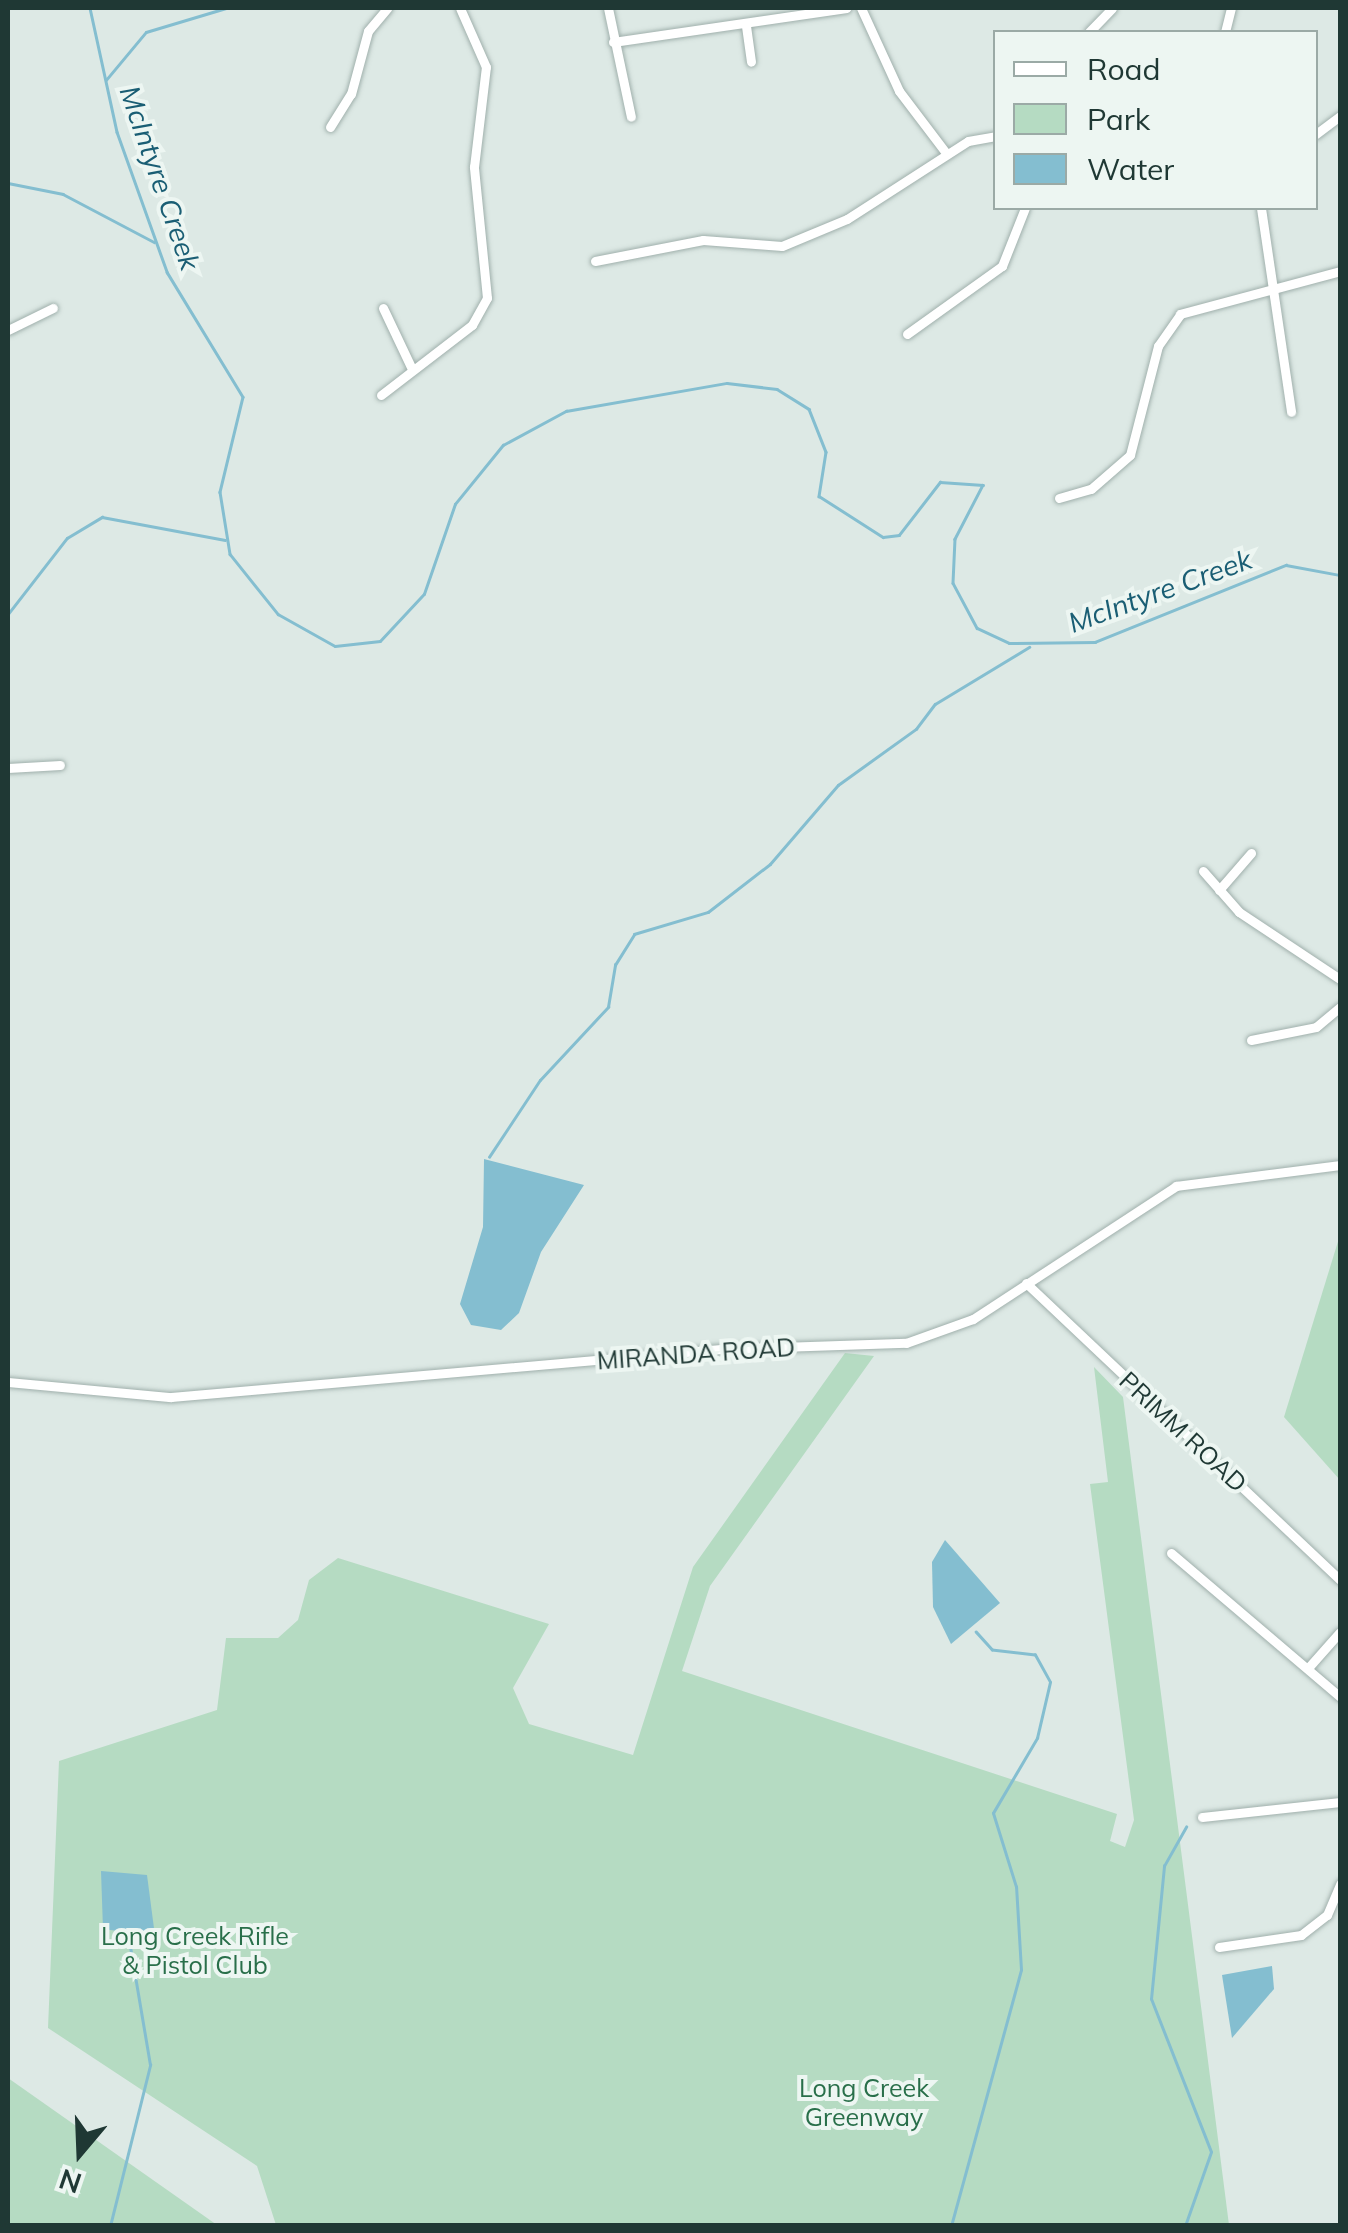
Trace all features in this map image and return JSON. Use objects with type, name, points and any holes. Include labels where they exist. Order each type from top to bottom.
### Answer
[{"type":"street","points":[[330,127],[351,94],[368,31],[387,8]]},
{"type":"street","points":[[381,395],[411,367],[472,325],[487,298],[474,167],[486,67],[460,8]]},
{"type":"street","points":[[608,8],[631,117]]},
{"type":"street","points":[[613,42],[746,26],[847,8]]},
{"type":"street","points":[[861,8],[899,92],[946,153]]},
{"type":"street","points":[[1091,30],[1112,8]]},
{"type":"street","points":[[746,26],[751,62]]},
{"type":"street","points":[[1318,132],[1340,116]]},
{"type":"street","points":[[595,261],[702,240],[782,246],[847,220],[946,153],[993,137]]},
{"type":"street","points":[[907,334],[1002,266],[1024,210]]},
{"type":"street","points":[[1261,210],[1291,412]]},
{"type":"street","points":[[1059,498],[1091,489],[1130,455],[1158,346],[1180,314],[1208,300],[1272,291],[1340,270]]},
{"type":"street","points":[[8,330],[53,308]]},
{"type":"street","points":[[383,308],[411,367]]},
{"type":"street","points":[[8,768],[60,765]]},
{"type":"street","points":[[1218,890],[1251,853]]},
{"type":"street","points":[[1203,871],[1218,890],[1340,979]]},
{"type":"street","points":[[1251,1040],[1316,1027],[1340,1007]]},
{"type":"street","name":"MIRANDA ROAD","points":[[8,1382],[171,1397],[721,1349],[906,1343],[973,1319],[1176,1186],[1340,1165]]},
{"type":"street","name":"PRIMM ROAD","points":[[1026,1284],[1340,1580]]},
{"type":"street","points":[[1171,1553],[1340,1696]]},
{"type":"street","points":[[1308,1668],[1340,1632]]},
{"type":"street","points":[[1202,1817],[1340,1802]]},
{"type":"street","points":[[1219,1947],[1301,1935],[1326,1914],[1340,1884]]},
{"type":"green space","points":[[1340,1235],[1340,1480],[1284,1417]]},
{"type":"green space","points":[[845,1353],[874,1356],[710,1586],[682,1671],[1117,1814],[1110,1841],[1125,1847],[1134,1820],[1090,1484],[1108,1482],[1094,1367],[1123,1397],[1229,2225],[276,2225],[257,2166],[48,2028],[59,1761],[217,1710],[226,1638],[278,1638],[298,1620],[309,1580],[338,1558],[549,1624],[513,1688],[529,1724],[633,1755],[693,1567]]},
{"type":"green space","points":[[8,2078],[217,2225],[8,2225]]},
{"type":"water","points":[[484,1159],[584,1185],[541,1252],[519,1313],[501,1330],[471,1325],[460,1304],[483,1227]]},
{"type":"water","points":[[945,1540],[1000,1603],[951,1644],[933,1607],[932,1562]]},
{"type":"water","points":[[101,1871],[147,1875],[155,1936],[103,1929]]},
{"type":"water","points":[[1272,1966],[1274,1989],[1232,2038],[1222,1975]]},
{"type":"waterway","name":"McIntyre Creek","points":[[90,8],[117,132],[167,272],[243,397],[220,492],[230,554],[278,614],[335,646],[380,641],[424,594],[455,504],[503,445],[566,411],[727,383],[777,389],[809,409],[826,452],[819,496],[883,537],[899,535],[940,482],[983,485],[955,539],[953,583],[977,628],[1009,643],[1095,642],[1286,565],[1340,575]]},
{"type":"waterway","name":"McIntyre Creek","points":[[106,80],[146,32],[226,8]]},
{"type":"waterway","name":"McIntyre Creek","points":[[8,183],[63,194],[154,242]]},
{"type":"waterway","points":[[8,614],[67,538],[102,517],[225,540]]},
{"type":"waterway","points":[[489,1157],[540,1080],[608,1007],[615,965],[634,934],[708,912],[770,864],[838,785],[916,729],[935,704],[1029,647]]},
{"type":"waterway","points":[[951,2226],[1021,1970],[1016,1887],[993,1813],[1037,1738],[1050,1682],[1035,1655],[992,1650],[976,1632]]},
{"type":"waterway","points":[[1185,2226],[1211,2152],[1151,1999],[1164,1866],[1186,1827]]},
{"type":"waterway","points":[[110,2226],[150,2065],[128,1935]]},
{"type":"park label","name":"Long Creek Rifle & Pistol Club","points":[[195,1952]]},
{"type":"park label","name":"Long Creek Greenway","points":[[864,2104]]}]
